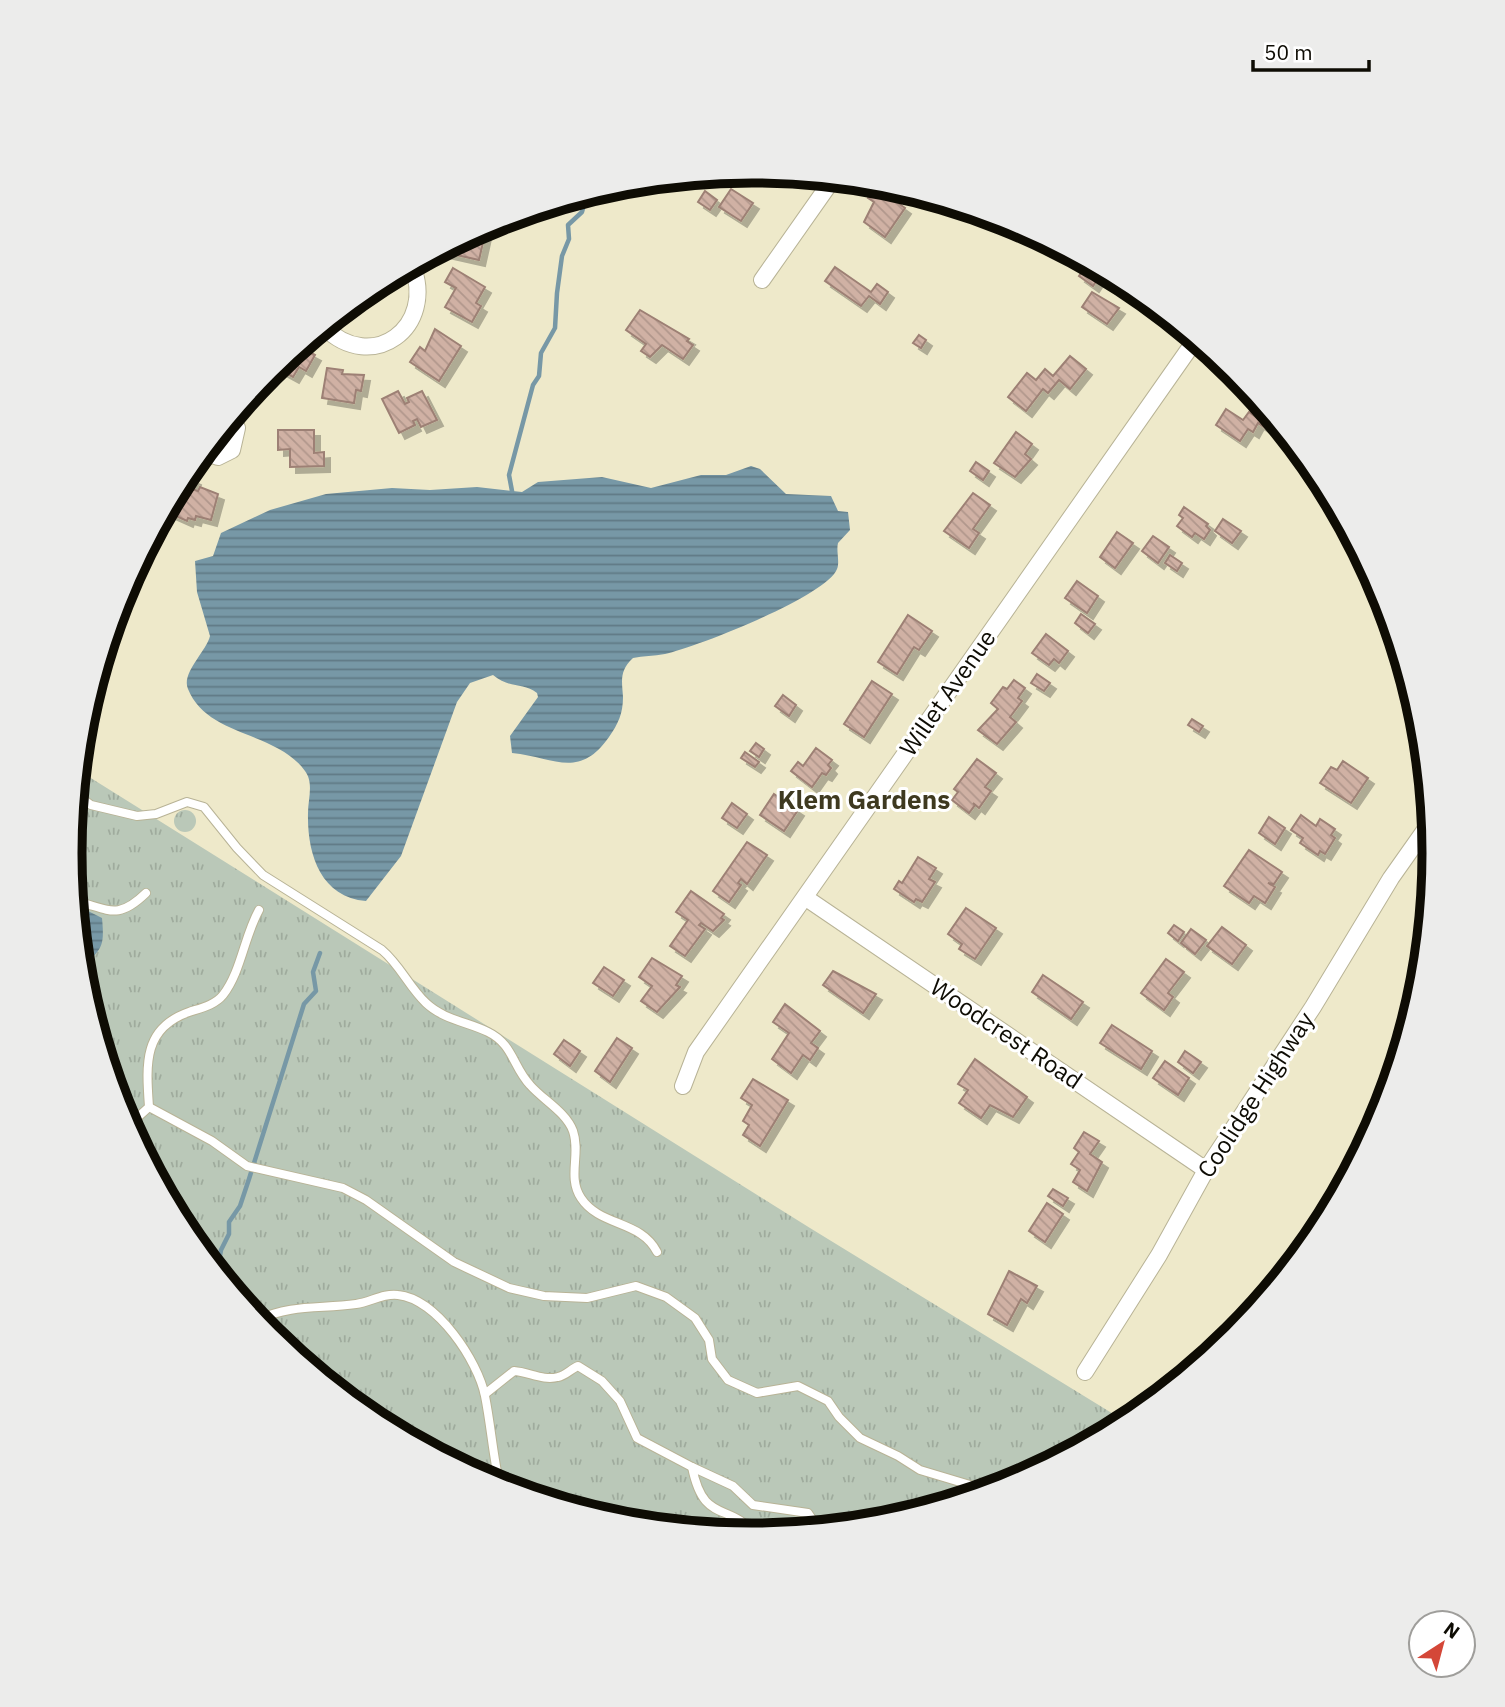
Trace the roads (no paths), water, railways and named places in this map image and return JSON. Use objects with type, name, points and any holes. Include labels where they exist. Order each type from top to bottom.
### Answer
[{"type":"street","points":[[762,281],[827,188]]},
{"type":"street","points":[[331,333],[343,342],[356,346],[382,344],[397,336],[415,314],[419,303],[415,274]]},
{"type":"street","name":"Willet Avenue","points":[[683,1086],[696,1052],[1190,347]]},
{"type":"street","points":[[213,455],[218,457],[232,450],[236,427]]},
{"type":"street","name":"Coolidge Highway","points":[[1085,1372],[1158,1255],[1206,1170],[1307,1016],[1391,878],[1422,834]]},
{"type":"street","name":"Woodcrest Road","points":[[806,898],[1206,1170]]},
{"type":"lane","points":[[85,800],[137,816],[156,814],[187,802],[204,807],[263,875],[382,950],[395,961],[426,1003],[465,1025],[488,1032],[508,1045],[528,1084],[561,1114],[573,1130],[573,1182],[582,1200],[598,1215],[636,1229],[652,1241],[657,1252]]},
{"type":"lane","points":[[85,904],[113,912],[125,909],[146,892]]},
{"type":"lane","points":[[137,1118],[149,1107],[148,1063],[154,1037],[172,1018],[220,999],[233,977],[248,929],[259,910]]},
{"type":"lane","points":[[149,1107],[212,1140],[247,1166],[343,1188],[366,1200],[454,1262],[509,1288],[544,1296],[587,1298],[636,1286],[666,1297],[695,1318],[709,1340],[712,1359],[728,1380],[757,1393],[799,1386],[828,1401],[839,1417],[860,1438],[898,1455],[920,1470],[973,1486]]},
{"type":"lane","points":[[268,1315],[280,1310],[358,1304],[384,1296],[400,1295],[413,1300],[453,1329],[485,1394],[490,1444],[497,1473]]},
{"type":"lane","points":[[485,1394],[513,1371],[527,1372],[544,1378],[561,1377],[578,1366],[602,1381],[620,1401],[637,1438],[733,1486],[753,1505],[808,1513],[813,1520]]},
{"type":"lane","points":[[692,1466],[696,1488],[705,1503],[745,1524]]},
{"type":"water","points":[[751,466],[760,469],[786,494],[831,496],[838,511],[848,512],[850,530],[838,543],[838,566],[828,580],[786,606],[730,632],[681,650],[633,658],[623,672],[622,709],[615,728],[598,750],[576,762],[565,763],[512,753],[510,736],[538,697],[537,693],[493,675],[470,683],[457,702],[401,856],[366,901],[350,898],[337,891],[319,870],[310,843],[310,786],[305,771],[293,758],[278,748],[210,716],[197,705],[188,689],[188,676],[210,636],[197,592],[195,561],[213,556],[221,533],[270,510],[326,494],[392,488],[430,490],[477,487],[522,492],[538,482],[602,477],[651,488],[701,475],[726,475]]},
{"type":"water","points":[[85,910],[102,918],[103,936],[97,952],[91,959]]},
{"type":"waterway","points":[[512,491],[509,475],[533,385],[539,376],[541,353],[555,328],[562,256],[569,239],[568,225],[582,212],[584,205]]},
{"type":"waterway","points":[[219,1260],[229,1234],[229,1222],[240,1206],[304,1004],[316,991],[313,972],[320,953]]},
{"type":"district","name":"Klem Gardens","points":[[864,800]]}]
